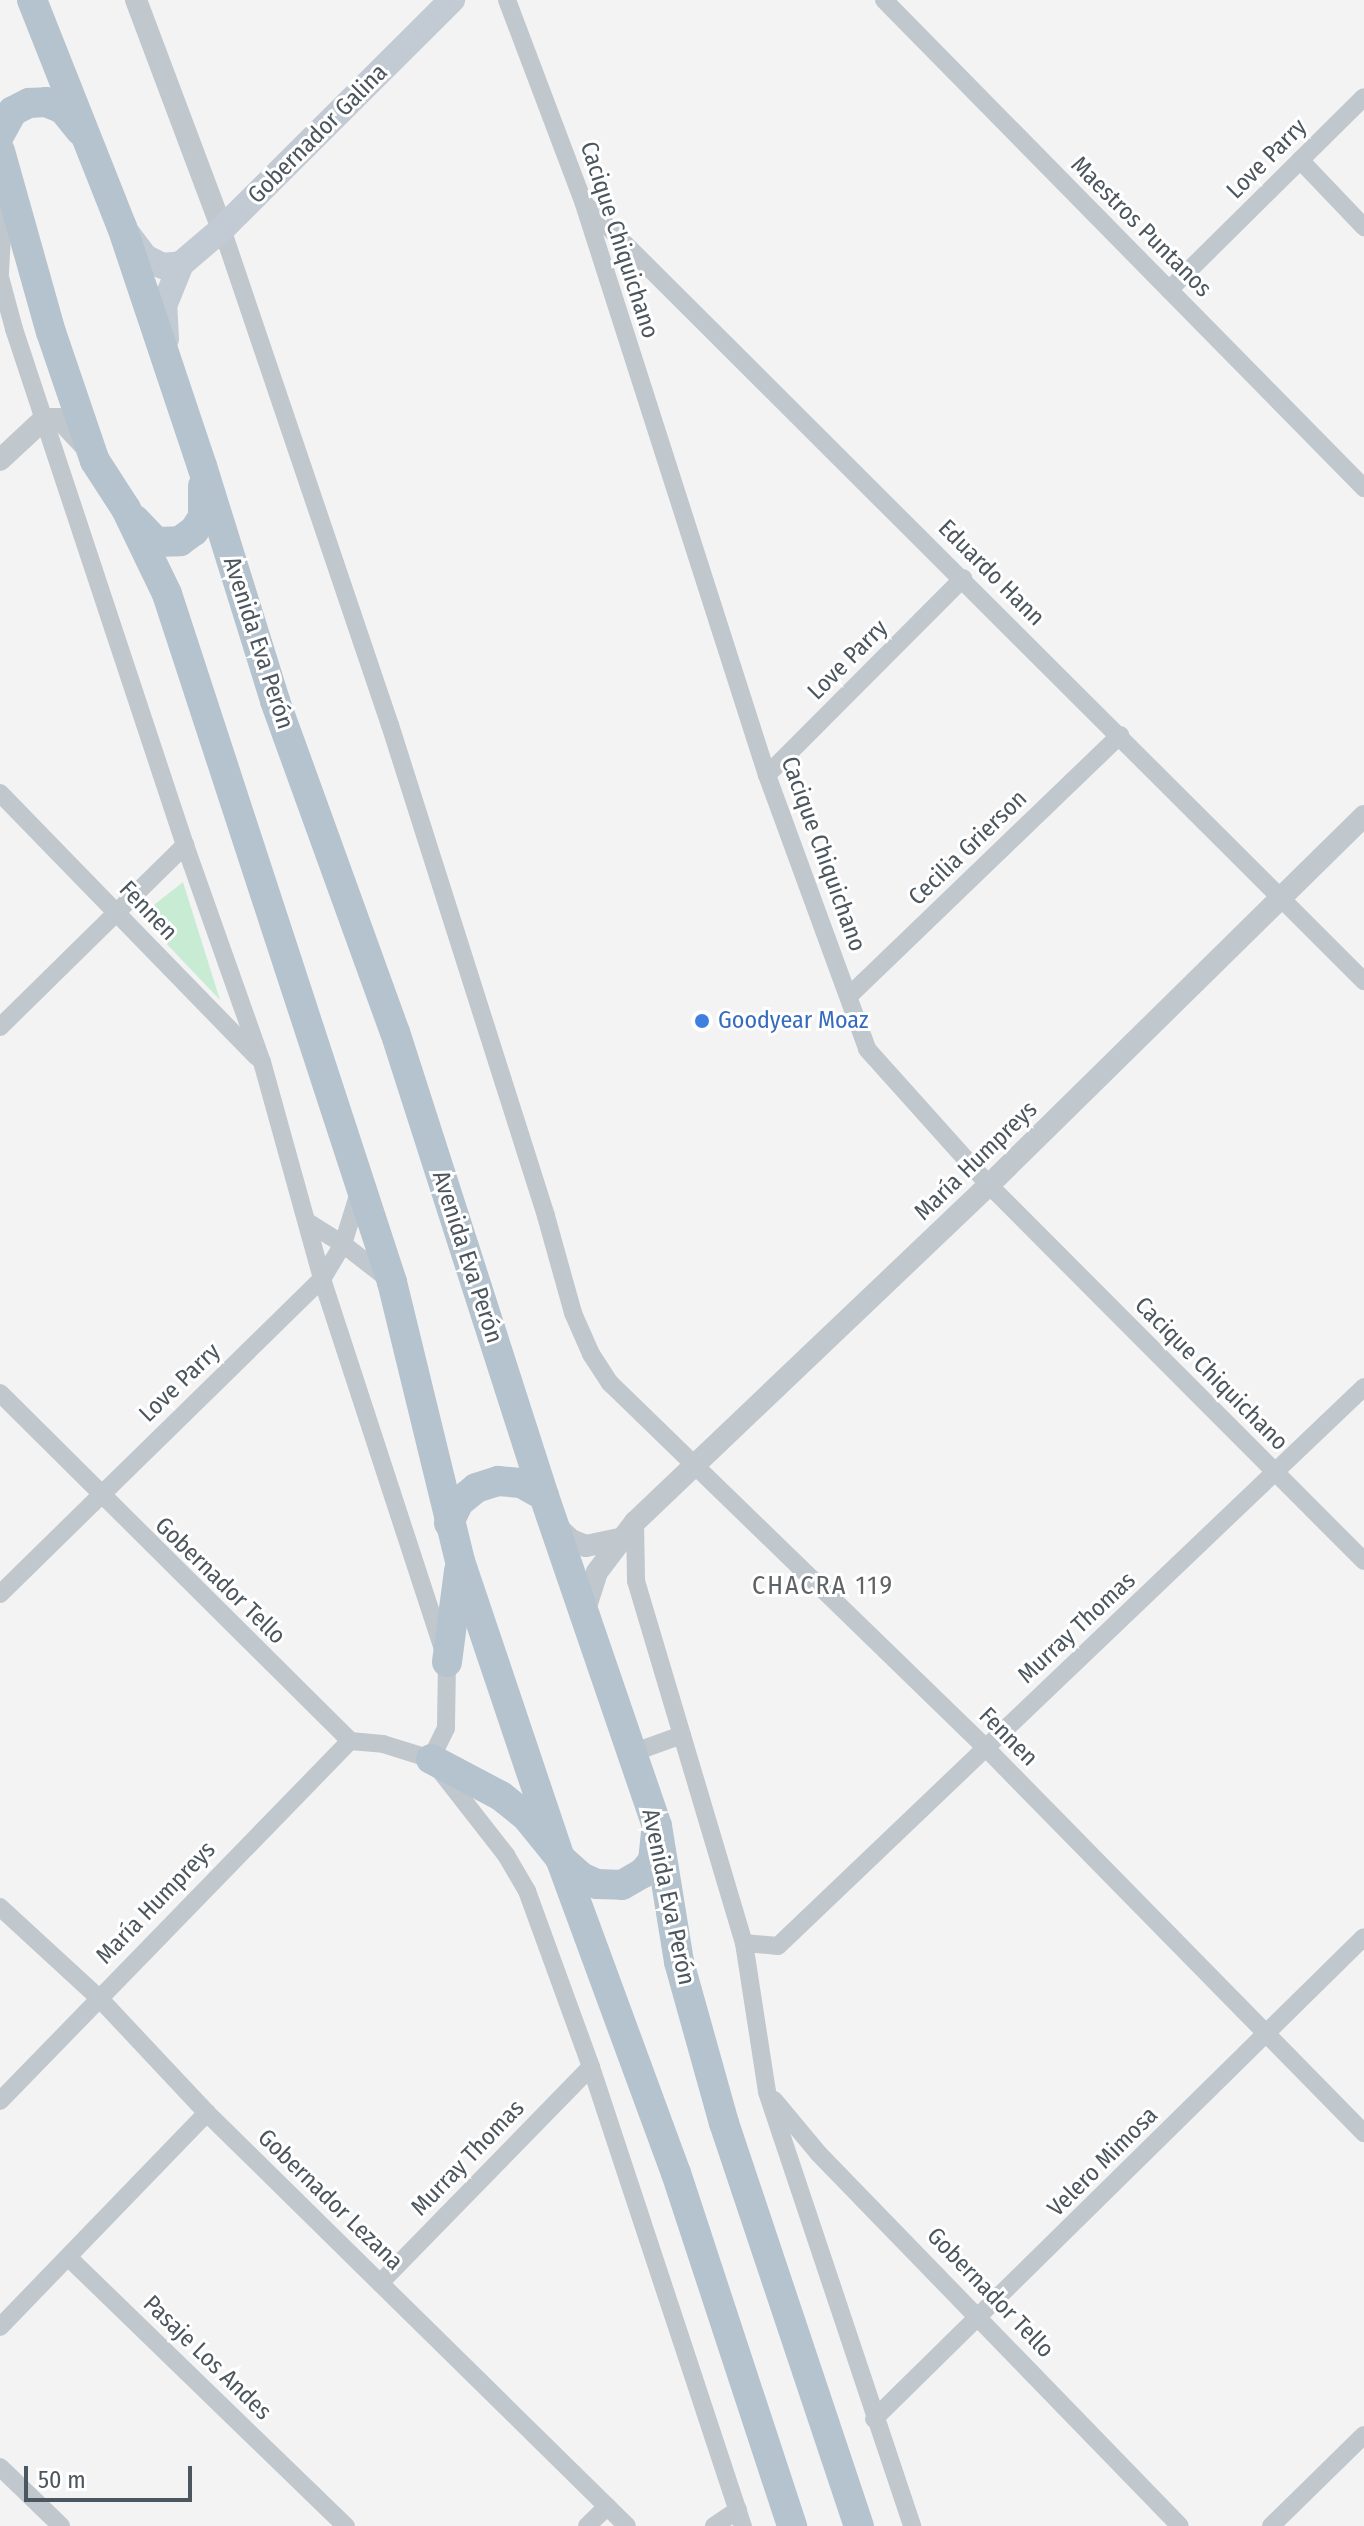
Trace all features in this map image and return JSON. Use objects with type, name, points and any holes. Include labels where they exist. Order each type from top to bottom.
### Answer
[{"type":"main road","name":"Avenida Eva Perón","points":[[32,0],[122,227],[202,466],[275,701],[395,1032],[544,1496],[657,1826],[679,1962],[724,2123],[859,2526]]},
{"type":"main road","name":"Gobernador Galina","points":[[181,264],[222,229],[452,0]]},
{"type":"main road","points":[[0,134],[13,111],[29,103],[46,102],[63,109],[92,145]]},
{"type":"main road","points":[[3,165],[95,461],[126,509],[167,594],[392,1282],[460,1561],[560,1858],[671,2158],[792,2526]]},
{"type":"main road","points":[[122,227],[145,257],[163,266],[181,264],[164,306],[167,364]]},
{"type":"main road","points":[[126,509],[156,542],[171,543],[188,536],[203,517],[202,466]]},
{"type":"main road","points":[[449,1523],[459,1502],[476,1488],[498,1481],[521,1483],[544,1496]]},
{"type":"main road","points":[[447,1662],[460,1561]]},
{"type":"main road","points":[[431,1759],[501,1796],[526,1816],[560,1858],[581,1877],[597,1884],[622,1885],[643,1873],[653,1861],[657,1826]]},
{"type":"street","points":[[136,0],[222,229]]},
{"type":"street","name":"Cacique Chiquichano","points":[[507,0],[583,201],[767,775],[850,995],[857,1030],[867,1049],[989,1185],[1364,1561]]},
{"type":"street","name":"Maestros Puntanos","points":[[884,0],[1364,488]]},
{"type":"street","name":"Love Parry","points":[[1169,290],[1364,97]]},
{"type":"street","points":[[1300,160],[1364,227]]},
{"type":"street","points":[[3,165],[0,275],[44,419],[185,845],[262,1062],[322,1279],[447,1662],[446,1728],[431,1759]]},
{"type":"street","name":"Eduardo Hann","points":[[583,201],[1364,981]]},
{"type":"street","name":"Fennen","points":[[222,229],[390,725],[546,1216],[573,1313],[591,1354],[610,1383],[986,1748],[1364,2133]]},
{"type":"street","points":[[0,275],[29,256]]},
{"type":"street","points":[[0,460],[44,419],[60,419],[76,432],[95,461]]},
{"type":"street","name":"Love Parry","points":[[767,775],[963,578]]},
{"type":"street","name":"Cecilia Grierson","points":[[850,995],[1120,735]]},
{"type":"street","name":"Fennen","points":[[0,793],[262,1062]]},
{"type":"street","name":"María Humpreys","points":[[584,1613],[597,1572],[635,1522],[989,1185],[1364,816]]},
{"type":"street","points":[[0,1027],[185,845]]},
{"type":"street","name":"Love Parry","points":[[0,1594],[322,1279],[343,1244],[360,1187]]},
{"type":"street","points":[[309,1223],[343,1244],[392,1282]]},
{"type":"street","name":"Murray Thomas","points":[[744,1943],[778,1946],[1364,1387]]},
{"type":"street","name":"Gobernador Tello","points":[[0,1393],[99,1495],[350,1741]]},
{"type":"street","points":[[635,1522],[636,1581],[744,1943],[767,2092],[912,2526]]},
{"type":"street","points":[[555,1525],[571,1540],[586,1546],[620,1539]]},
{"type":"street","points":[[632,1753],[682,1735]]},
{"type":"street","points":[[350,1741],[383,1744],[431,1759],[506,1855],[527,1891],[591,2067],[741,2518],[714,2526]]},
{"type":"street","name":"María Humpreys","points":[[0,2101],[350,1741]]},
{"type":"street","name":"Gobernador Lezana","points":[[0,1907],[100,1999],[207,2113],[627,2526]]},
{"type":"street","name":"Velero Mimosa","points":[[874,2419],[981,2318],[1364,1937]]},
{"type":"street","name":"Murray Thomas","points":[[380,2283],[591,2067]]},
{"type":"street","name":"Gobernador Tello","points":[[767,2092],[819,2154],[1180,2526]]},
{"type":"street","points":[[0,2327],[207,2113]]},
{"type":"street","name":"Pasaje Los Andes","points":[[68,2257],[346,2526]]},
{"type":"street","points":[[1271,2526],[1364,2435]]},
{"type":"street","points":[[1350,2449],[1364,2463]]},
{"type":"street","points":[[0,2467],[61,2526]]},
{"type":"street","points":[[587,2526],[607,2507]]},
{"type":"green space","points":[[183,882],[220,1000],[140,916]]},
{"type":"place","name":"Goodyear Moaz","points":[[702,1021]]},
{"type":"district","name":"CHACRA 119","points":[[823,1586]]}]
